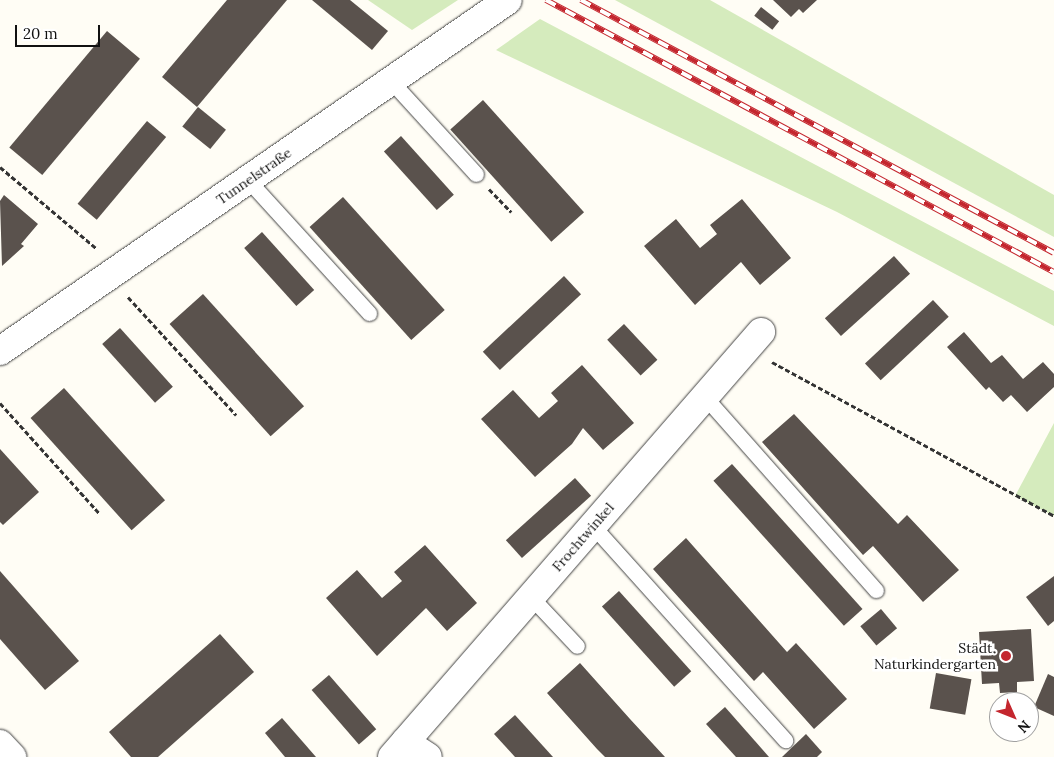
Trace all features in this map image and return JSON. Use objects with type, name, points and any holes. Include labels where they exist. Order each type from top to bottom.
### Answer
[{"type":"street","name":"Tunnelstraße","points":[[0,351],[508,0]]},
{"type":"street","name":"Frochtwinkel","points":[[428,757],[398,749],[755,340]]},
{"type":"street","points":[[0,744],[12,757]]},
{"type":"lane","points":[[391,81],[476,174]]},
{"type":"lane","points":[[248,180],[369,314]]},
{"type":"lane","points":[[705,397],[876,590]]},
{"type":"lane","points":[[593,526],[785,740]]},
{"type":"lane","points":[[531,597],[577,646]]},
{"type":"path","points":[[0,167],[115,272],[236,415]]},
{"type":"path","points":[[476,174],[511,212]]},
{"type":"path","points":[[755,340],[1054,516]]},
{"type":"path","points":[[0,403],[99,514]]},
{"type":"green space","points":[[368,0],[458,0],[412,30]]},
{"type":"green space","points":[[615,0],[710,0],[1054,195],[1054,237]]},
{"type":"green space","points":[[540,19],[1054,291],[1054,326],[837,212],[496,50]]},
{"type":"green space","points":[[1054,423],[1054,516],[1015,496]]},
{"type":"building","points":[[227,0],[287,0],[197,107],[162,77]]},
{"type":"building","points":[[312,0],[350,0],[388,31],[372,50]]},
{"type":"building","points":[[773,0],[817,0],[803,13],[799,9],[791,17]]},
{"type":"building","points":[[761,7],[779,21],[772,30],[754,16]]},
{"type":"building","points":[[107,31],[140,59],[42,175],[9,147]]},
{"type":"building","points":[[483,100],[584,212],[551,242],[450,129]]},
{"type":"building","points":[[198,107],[226,130],[210,149],[182,126]]},
{"type":"building","points":[[147,121],[166,137],[97,220],[78,204]]},
{"type":"building","points":[[401,136],[454,195],[437,210],[384,151]]},
{"type":"building","points":[[4,195],[38,224],[21,244],[24,246],[2,266],[0,201]]},
{"type":"building","points":[[343,197],[445,310],[411,340],[310,227]]},
{"type":"building","points":[[742,199],[791,258],[760,285],[741,262],[695,305],[644,246],[676,219],[700,248],[717,234],[710,225]]},
{"type":"building","points":[[262,232],[314,290],[296,306],[244,248]]},
{"type":"building","points":[[894,256],[910,274],[841,336],[825,318]]},
{"type":"building","points":[[564,276],[581,294],[500,370],[483,352]]},
{"type":"building","points":[[203,294],[304,406],[271,436],[170,324]]},
{"type":"building","points":[[933,300],[949,317],[881,380],[865,363]]},
{"type":"building","points":[[624,324],[657,360],[641,376],[607,340]]},
{"type":"building","points":[[120,328],[173,387],[155,403],[102,344]]},
{"type":"building","points":[[964,332],[991,363],[1002,355],[1023,379],[1043,362],[1054,374],[1054,387],[1027,412],[1011,395],[1003,402],[989,387],[986,390],[947,347]]},
{"type":"building","points":[[582,365],[634,423],[603,450],[583,428],[572,444],[535,477],[481,419],[513,390],[539,418],[558,401],[551,393]]},
{"type":"building","points":[[64,388],[165,500],[132,530],[31,418]]},
{"type":"building","points":[[794,414],[898,524],[907,515],[959,570],[923,602],[873,546],[863,555],[762,442]]},
{"type":"building","points":[[0,449],[39,492],[3,525],[0,522]]},
{"type":"building","points":[[732,464],[862,609],[844,626],[713,481]]},
{"type":"building","points":[[575,478],[591,496],[522,558],[506,540]]},
{"type":"building","points":[[686,538],[787,652],[796,643],[847,699],[814,729],[763,672],[754,681],[653,569]]},
{"type":"building","points":[[425,545],[477,603],[447,631],[426,608],[377,656],[326,598],[357,570],[382,598],[402,581],[394,572]]},
{"type":"building","points":[[0,571],[79,661],[45,690],[0,639]]},
{"type":"building","points":[[1054,576],[1054,621],[1048,626],[1026,597]]},
{"type":"building","points":[[619,591],[691,671],[674,687],[602,606]]},
{"type":"building","points":[[881,609],[897,628],[876,646],[860,626]]},
{"type":"building","name":"Städt. Naturkindergarten","points":[[1031,629],[1034,681],[1017,682],[1017,692],[1000,692],[999,683],[982,684],[979,632]]},
{"type":"building","points":[[220,634],[254,672],[158,757],[131,757],[109,732]]},
{"type":"building","points":[[580,663],[665,757],[605,757],[597,749],[547,693]]},
{"type":"building","points":[[936,673],[971,679],[965,715],[930,708]]},
{"type":"building","points":[[1048,674],[1054,677],[1054,716],[1039,709],[1039,695]]},
{"type":"building","points":[[329,675],[376,729],[359,744],[312,690]]},
{"type":"building","points":[[725,707],[769,757],[736,757],[706,724]]},
{"type":"building","points":[[515,715],[553,757],[515,757],[494,734]]},
{"type":"building","points":[[282,718],[316,757],[285,757],[265,733]]},
{"type":"building","points":[[806,734],[822,752],[817,757],[782,757]]},
{"type":"railway","points":[[546,0],[1054,272]]},
{"type":"railway","points":[[581,0],[1054,253]]},
{"type":"place","name":"Städt. Naturkindergarten","points":[[1006,656]]}]
